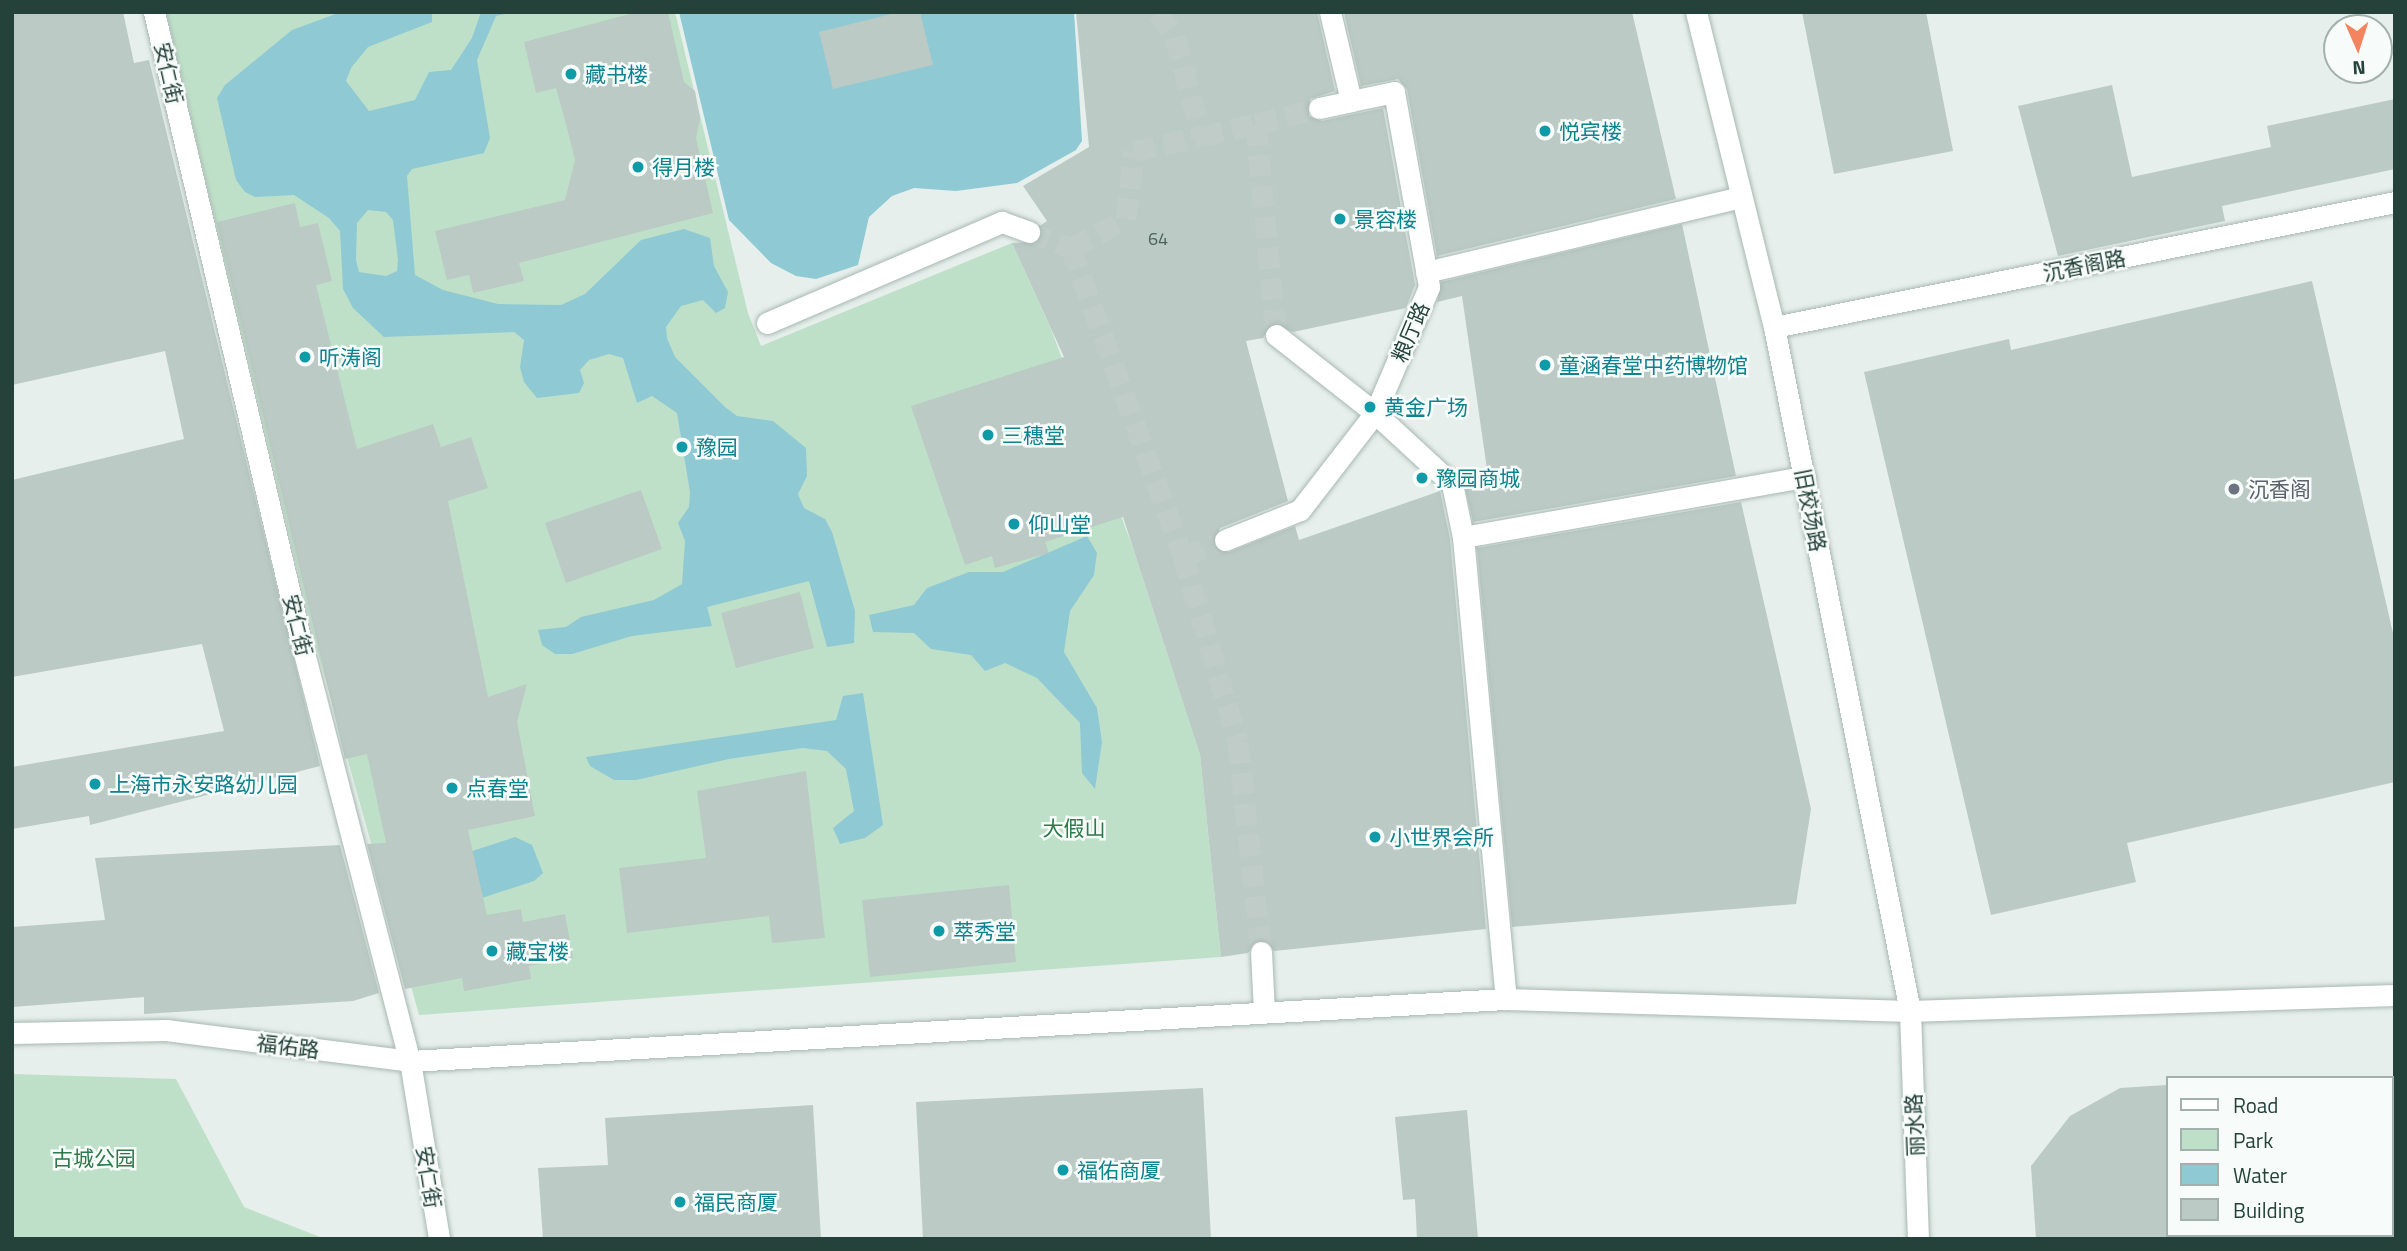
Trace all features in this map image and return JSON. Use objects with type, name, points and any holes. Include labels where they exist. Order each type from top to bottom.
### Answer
[{"type":"street","name":"安仁街","points":[[155,12],[301,640],[410,1060],[439,1239]]},
{"type":"street","points":[[1319,108],[1351,101],[1330,12]]},
{"type":"street","name":"旧校场路","points":[[1696,12],[1774,327],[1910,1011]]},
{"type":"street","name":"粮厅路","points":[[1225,540],[1300,510],[1375,413],[1429,287],[1394,92],[1351,101]]},
{"type":"street","points":[[1426,272],[1741,197]]},
{"type":"street","name":"沉香阁路","points":[[1774,327],[2395,202]]},
{"type":"street","points":[[767,323],[1002,222],[1030,232]]},
{"type":"street","points":[[1276,335],[1375,413],[1452,484],[1463,537],[1506,999]]},
{"type":"street","points":[[1463,537],[1805,477]]},
{"type":"street","points":[[1261,952],[1264,1012]]},
{"type":"street","name":"福佑路","points":[[12,1033],[166,1030],[410,1060],[1506,999],[1910,1011],[2395,995]]},
{"type":"street","name":"丽水路","points":[[1910,1011],[1919,1239]]},
{"type":"green space","name":"豫园","points":[[166,12],[675,12],[748,313],[761,346],[1012,243],[1051,329],[1133,548],[1200,755],[1221,957],[419,1015],[313,635]]},
{"type":"green space","name":"古城公园","points":[[12,1074],[176,1079],[244,1207],[325,1239],[12,1239]]},
{"type":"water","points":[[341,12],[432,12],[432,22],[368,47],[351,68],[346,81],[369,111],[415,100],[429,72],[451,70],[472,38],[481,12],[513,12],[496,16],[477,60],[490,138],[484,153],[412,169],[407,176],[415,275],[443,290],[498,304],[561,305],[585,294],[641,240],[684,229],[710,238],[714,266],[728,292],[725,308],[716,313],[703,300],[681,306],[666,327],[667,338],[675,357],[725,407],[737,416],[773,421],[806,448],[807,476],[798,494],[804,508],[825,519],[832,532],[855,611],[854,643],[827,647],[809,581],[707,607],[712,626],[632,636],[572,654],[555,654],[542,645],[538,630],[566,627],[581,617],[654,600],[682,584],[685,541],[678,523],[689,507],[690,492],[677,413],[652,396],[637,403],[623,358],[609,354],[589,360],[580,370],[584,383],[579,393],[537,398],[524,382],[520,367],[524,340],[514,332],[384,337],[353,308],[343,289],[340,231],[329,218],[294,195],[255,197],[245,192],[236,180],[217,98],[225,85],[292,30]],"holes":[[[368,210],[386,212],[393,220],[397,271],[386,276],[359,272],[356,260],[357,223]]]},
{"type":"water","points":[[679,12],[1074,12],[1082,141],[1076,150],[1017,183],[956,191],[914,188],[892,196],[869,217],[858,265],[816,279],[796,276],[771,263],[729,220]]},
{"type":"water","points":[[1087,536],[1097,553],[1094,575],[1070,611],[1064,652],[1097,708],[1102,742],[1095,789],[1082,773],[1080,723],[1037,678],[1005,663],[985,671],[971,655],[931,649],[914,633],[873,632],[869,615],[914,605],[927,588],[969,572],[1003,572]]},
{"type":"water","points":[[863,693],[883,825],[865,838],[840,844],[833,828],[854,811],[846,769],[827,751],[803,748],[729,759],[636,780],[614,780],[590,766],[586,757],[836,720],[843,696]]},
{"type":"water","points":[[515,837],[532,845],[543,873],[534,881],[482,898],[451,858]]},
{"type":"building","points":[[12,12],[123,12],[134,63],[149,60],[320,766],[90,825],[89,816],[12,829],[12,767],[224,731],[202,644],[12,677],[12,480],[184,439],[165,351],[12,385]]},
{"type":"building","points":[[637,12],[668,12],[684,82],[695,91],[700,119],[696,138],[713,213],[519,263],[524,281],[473,293],[469,275],[447,280],[435,231],[565,200],[575,160],[566,124],[556,88],[536,93],[524,42]]},
{"type":"building","points":[[899,12],[920,12],[933,65],[833,89],[819,32]]},
{"type":"building","points":[[1076,12],[1317,12],[1335,91],[1310,99],[1309,116],[1322,121],[1383,108],[1415,285],[1406,308],[1293,332],[1272,323],[1263,338],[1246,341],[1288,501],[1220,528],[1213,544],[1229,552],[1295,526],[1299,540],[1440,491],[1450,539],[1486,929],[1274,951],[1260,939],[1248,953],[1221,957],[1200,755],[1123,517],[1045,542],[1049,553],[995,568],[992,556],[965,565],[911,406],[1064,357],[1012,243],[1037,242],[1040,226],[1047,221],[1023,186],[1089,147]]},
{"type":"building","name":"悦宾楼","points":[[1344,12],[1632,12],[1676,199],[1437,256],[1407,89],[1398,79],[1361,86]]},
{"type":"building","points":[[1802,12],[1926,12],[1953,151],[1834,174]]},
{"type":"building","points":[[2112,85],[2132,177],[2271,147],[2267,126],[2395,99],[2395,169],[2222,206],[2225,221],[2058,256],[2018,106]]},
{"type":"building","points":[[295,203],[300,227],[318,223],[332,281],[316,285],[357,449],[433,424],[441,447],[471,437],[488,488],[448,501],[488,697],[527,684],[517,722],[535,816],[468,830],[487,915],[521,909],[523,922],[565,914],[573,958],[529,966],[531,979],[464,991],[462,978],[405,989],[367,844],[386,843],[367,754],[345,759],[217,222]]},
{"type":"building","points":[[1682,224],[1736,476],[1473,522],[1463,478],[1487,469],[1462,296],[1437,302],[1441,282]]},
{"type":"building","points":[[2312,281],[2395,642],[2395,782],[2127,843],[2136,882],[1991,915],[1864,372],[2009,339],[2011,350]]},
{"type":"building","points":[[641,490],[662,549],[566,583],[545,523]]},
{"type":"building","points":[[1741,502],[1811,809],[1796,904],[1512,927],[1477,548]]},
{"type":"building","points":[[800,592],[814,648],[736,668],[721,613]]},
{"type":"building","points":[[806,771],[825,938],[772,943],[769,916],[627,933],[619,868],[706,858],[697,791]]},
{"type":"building","points":[[340,845],[379,993],[353,1001],[144,1014],[144,997],[12,1007],[12,927],[105,920],[95,858]]},
{"type":"building","name":"萃秀堂","points":[[1009,885],[1016,962],[870,977],[862,900]]},
{"type":"building","points":[[2166,1085],[2167,1239],[2036,1239],[2031,1166],[2070,1116],[2120,1088]]},
{"type":"building","name":"福佑商厦","points":[[1203,1088],[1211,1239],[923,1239],[916,1102]]},
{"type":"building","name":"福民商厦","points":[[813,1105],[821,1239],[543,1239],[538,1168],[608,1165],[605,1118]]},
{"type":"building","points":[[1467,1110],[1478,1239],[1417,1239],[1415,1199],[1403,1200],[1395,1117]]},
{"type":"tunnel","points":[[1158,12],[1175,37],[1202,136],[1256,124],[1276,335]]},
{"type":"tunnel","points":[[1256,124],[1319,108]]},
{"type":"tunnel","points":[[1029,232],[1071,248],[1126,219],[1134,151],[1202,136]]},
{"type":"tunnel","points":[[1071,248],[1183,556],[1238,742],[1261,952]]},
{"type":"tunnel","points":[[1183,556],[1225,540]]},
{"type":"place","name":"藏书楼","points":[[571,74]]},
{"type":"place","name":"悦宾楼","points":[[1545,131]]},
{"type":"place","name":"得月楼","points":[[638,167]]},
{"type":"place","name":"景容楼","points":[[1340,219]]},
{"type":"place","name":"听涛阁","points":[[305,357]]},
{"type":"place","name":"童涵春堂中药博物馆","points":[[1545,365]]},
{"type":"place","name":"黄金广场","points":[[1370,407]]},
{"type":"place","name":"三穗堂","points":[[988,435]]},
{"type":"place","name":"豫园","points":[[682,447]]},
{"type":"place","name":"豫园商城","points":[[1422,478]]},
{"type":"place","name":"沉香阁","points":[[2234,489]]},
{"type":"place","name":"仰山堂","points":[[1014,524]]},
{"type":"place","name":"上海市永安路幼儿园","points":[[95,784]]},
{"type":"place","name":"点春堂","points":[[452,788]]},
{"type":"place","name":"小世界会所","points":[[1375,837]]},
{"type":"place","name":"萃秀堂","points":[[939,931]]},
{"type":"place","name":"藏宝楼","points":[[492,951]]},
{"type":"place","name":"福佑商厦","points":[[1063,1170]]},
{"type":"place","name":"福民商厦","points":[[680,1202]]},
{"type":"park label","name":"大假山","points":[[1074,828]]}]
